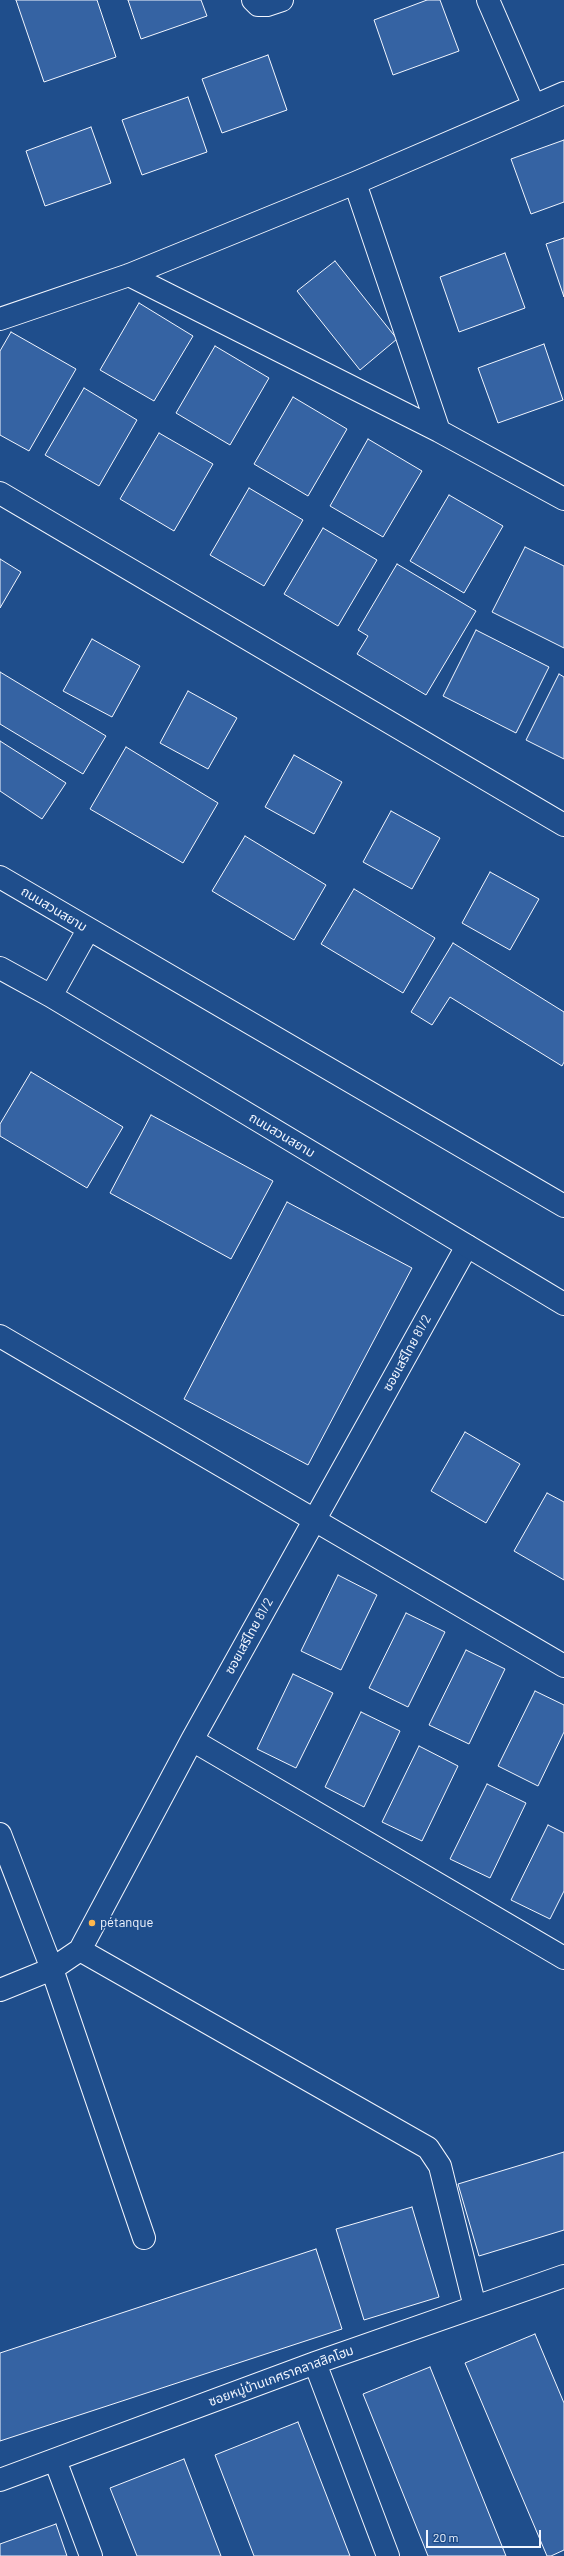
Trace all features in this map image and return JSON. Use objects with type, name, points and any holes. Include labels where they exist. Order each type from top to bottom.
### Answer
[{"type":"street","points":[[253,0],[258,5],[267,5],[282,0]]},
{"type":"street","points":[[488,0],[534,106]]},
{"type":"street","points":[[1,315],[129,275],[355,183],[564,93]]},
{"type":"street","points":[[355,183],[440,431]]},
{"type":"street","points":[[129,275],[440,431],[564,499]]},
{"type":"street","points":[[0,493],[564,825]]},
{"type":"street","name":"ถนนสวนสยาม","points":[[0,877],[88,930],[564,1206]]},
{"type":"street","points":[[51,996],[88,930]]},
{"type":"street","name":"ถนนสวนสยาม","points":[[0,968],[51,996],[564,1304]]},
{"type":"street","name":"ซอยเสรีไทย 81/2","points":[[0,1990],[52,1969],[80,1950],[192,1740],[466,1246]]},
{"type":"street","points":[[0,1336],[564,1666]]},
{"type":"street","points":[[192,1740],[564,1958]]},
{"type":"street","points":[[0,1834],[52,1969],[144,2238]]},
{"type":"street","points":[[80,1950],[428,2148],[440,2166],[475,2308]]},
{"type":"street","name":"ซอยหมู่บ้านเกศราคลาสสิคโฮม","points":[[0,2480],[315,2363],[564,2276]]},
{"type":"street","points":[[315,2363],[388,2556]]},
{"type":"street","points":[[55,2460],[91,2556]]},
{"type":"building","points":[[16,0],[97,0],[116,57],[44,82]]},
{"type":"building","points":[[128,0],[201,0],[207,16],[141,39]]},
{"type":"building","points":[[427,0],[440,0],[459,51],[393,75],[374,20]]},
{"type":"building","points":[[268,55],[287,110],[222,133],[202,79]]},
{"type":"building","points":[[188,97],[207,152],[142,175],[122,120]]},
{"type":"building","points":[[91,127],[111,183],[45,206],[26,151]]},
{"type":"building","points":[[564,140],[564,202],[531,214],[511,159]]},
{"type":"building","points":[[564,238],[564,297],[546,244]]},
{"type":"building","points":[[505,253],[525,308],[459,332],[440,277]]},
{"type":"building","points":[[335,261],[397,339],[360,370],[297,291]]},
{"type":"building","points":[[139,303],[193,336],[154,401],[100,370]]},
{"type":"building","points":[[11,332],[76,369],[29,451],[0,435],[0,351]]},
{"type":"building","points":[[544,344],[563,400],[498,423],[478,368]]},
{"type":"building","points":[[215,346],[269,378],[230,445],[176,413]]},
{"type":"building","points":[[84,388],[137,420],[99,486],[45,455]]},
{"type":"building","points":[[293,397],[347,429],[308,496],[254,464]]},
{"type":"building","points":[[159,433],[213,464],[174,531],[120,499]]},
{"type":"building","points":[[368,439],[422,471],[383,537],[330,506]]},
{"type":"building","points":[[249,488],[303,520],[264,586],[210,555]]},
{"type":"building","points":[[449,495],[503,526],[464,593],[410,561]]},
{"type":"building","points":[[323,528],[377,560],[338,626],[284,594]]},
{"type":"building","points":[[525,547],[564,566],[564,648],[492,612]]},
{"type":"building","points":[[0,559],[21,572],[0,608]]},
{"type":"building","points":[[397,564],[476,611],[426,695],[357,654],[368,636],[358,630]]},
{"type":"building","points":[[476,630],[549,667],[516,733],[443,696]]},
{"type":"building","points":[[92,639],[140,666],[112,717],[63,691]]},
{"type":"building","points":[[0,672],[106,736],[83,774],[0,724]]},
{"type":"building","points":[[559,674],[564,677],[564,759],[526,740]]},
{"type":"building","points":[[188,691],[237,718],[208,769],[160,743]]},
{"type":"building","points":[[0,741],[66,783],[42,819],[0,791]]},
{"type":"building","points":[[126,747],[218,803],[183,863],[90,809]]},
{"type":"building","points":[[294,755],[342,782],[314,834],[265,807]]},
{"type":"building","points":[[391,811],[440,838],[412,889],[363,862]]},
{"type":"building","points":[[245,836],[326,885],[294,940],[212,891]]},
{"type":"building","points":[[490,872],[539,899],[510,950],[462,923]]},
{"type":"building","points":[[354,889],[435,938],[403,993],[321,944]]},
{"type":"building","points":[[453,943],[564,1012],[564,1062],[562,1066],[450,997],[432,1025],[411,1012]]},
{"type":"building","points":[[31,1072],[123,1127],[87,1188],[0,1136],[0,1124]]},
{"type":"building","points":[[151,1115],[273,1181],[231,1259],[110,1193]]},
{"type":"building","points":[[287,1202],[412,1268],[308,1465],[184,1399]]},
{"type":"building","points":[[465,1432],[520,1464],[486,1523],[431,1491]]},
{"type":"building","points":[[547,1493],[564,1502],[564,1580],[514,1551]]},
{"type":"building","points":[[338,1575],[377,1595],[341,1670],[301,1651]]},
{"type":"building","points":[[406,1613],[445,1632],[408,1707],[369,1688]]},
{"type":"building","points":[[466,1650],[505,1669],[469,1744],[429,1725]]},
{"type":"building","points":[[293,1674],[333,1693],[296,1768],[257,1749]]},
{"type":"building","points":[[535,1691],[564,1705],[564,1732],[538,1786],[498,1766]]},
{"type":"building","points":[[361,1712],[400,1731],[364,1807],[325,1787]]},
{"type":"building","points":[[419,1746],[458,1766],[422,1841],[382,1822]]},
{"type":"building","points":[[487,1784],[526,1803],[490,1878],[450,1859]]},
{"type":"building","points":[[548,1825],[564,1833],[564,1891],[550,1919],[511,1900]]},
{"type":"building","points":[[564,2152],[564,2230],[479,2256],[458,2184]]},
{"type":"building","points":[[412,2207],[439,2297],[364,2320],[336,2229]]},
{"type":"building","points":[[316,2249],[342,2329],[0,2441],[0,2353]]},
{"type":"building","points":[[535,2334],[564,2403],[564,2550],[551,2556],[547,2556],[465,2363]]},
{"type":"building","points":[[430,2367],[506,2556],[428,2556],[363,2394]]},
{"type":"building","points":[[298,2422],[350,2556],[254,2556],[215,2455]]},
{"type":"building","points":[[184,2459],[221,2556],[137,2556],[110,2488]]},
{"type":"building","points":[[56,2524],[67,2556],[0,2556],[0,2544]]},
{"type":"place","name":"pétanque","points":[[92,1923]]}]
